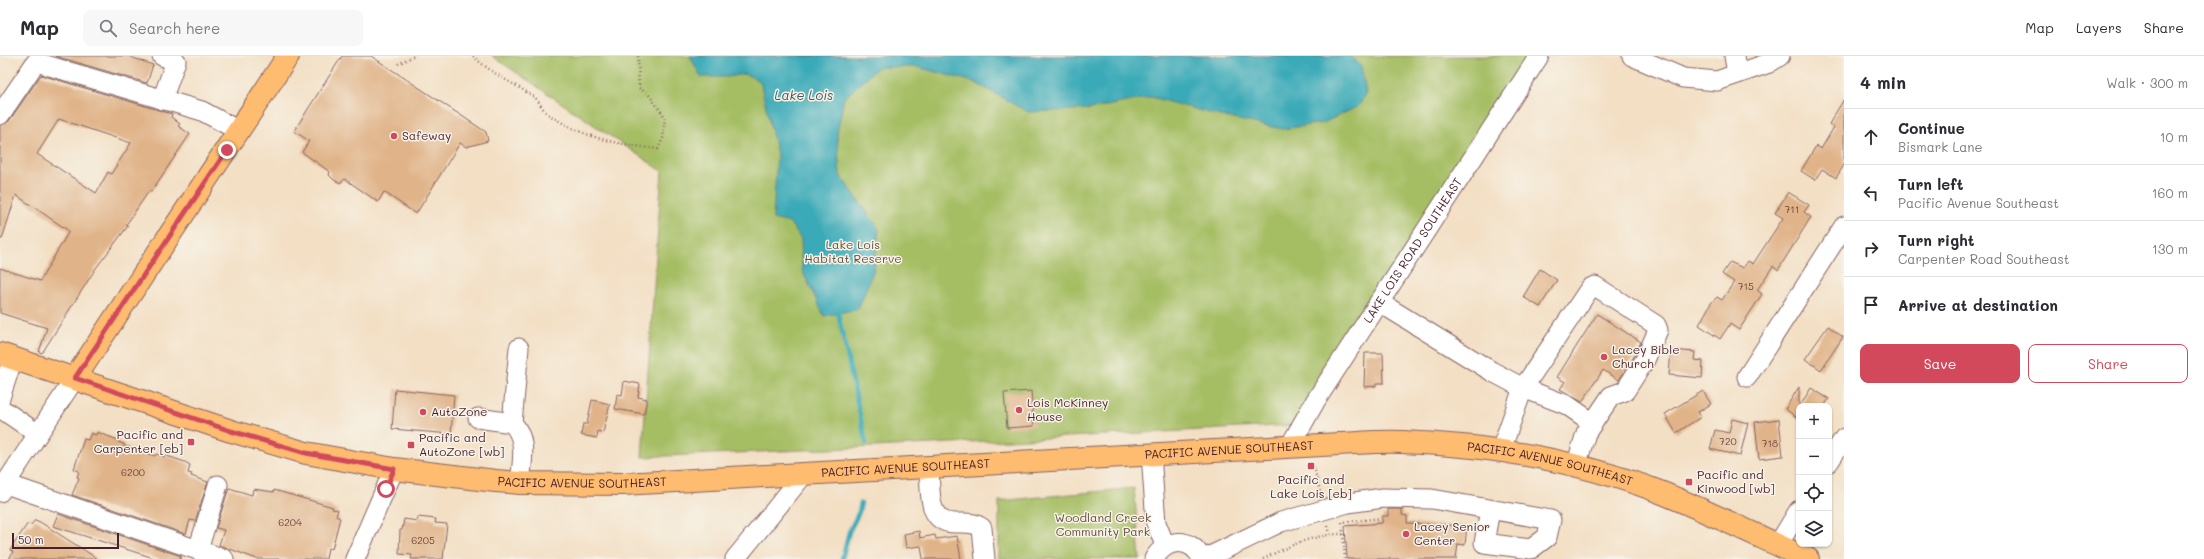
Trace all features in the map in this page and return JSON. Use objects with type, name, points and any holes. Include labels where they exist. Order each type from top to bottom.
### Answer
[{"type":"main road","points":[[75,378],[288,56]]},
{"type":"main road","name":"PACIFIC AVENUE SOUTHEAST","points":[[7,356],[231,431],[306,453],[394,469],[520,483],[623,484],[1300,446],[1401,442],[1466,446],[1501,450],[1576,466],[1664,494],[1808,559]]},
{"type":"street","points":[[162,56],[176,61],[162,100]]},
{"type":"street","name":"LAKE LOIS ROAD SOUTHEAST","points":[[1300,446],[1316,400],[1539,56]]},
{"type":"street","points":[[1632,56],[1649,60],[1683,78],[1717,81],[1735,65],[1770,63],[1780,56]]},
{"type":"street","points":[[0,115],[36,62],[202,111],[239,131]]},
{"type":"street","points":[[1747,377],[1844,226]]},
{"type":"street","points":[[1501,450],[1523,388],[1590,288],[1595,286],[1656,325],[1658,330],[1645,360],[1625,391],[1611,396],[1586,433],[1576,466]]},
{"type":"street","points":[[1379,302],[1491,371],[1523,388],[1567,405],[1593,422]]},
{"type":"street","points":[[512,423],[519,348]]},
{"type":"street","points":[[0,398],[7,356]]},
{"type":"street","points":[[75,378],[3,488],[220,558]]},
{"type":"street","points":[[0,408],[38,434]]},
{"type":"street","points":[[478,418],[512,423],[518,430],[523,444],[520,483]]},
{"type":"street","points":[[1832,457],[1844,438]]},
{"type":"street","points":[[1152,454],[1156,523],[1160,552],[1176,542],[1185,542],[1199,552],[1203,559],[1281,522],[1348,503],[1383,498],[1432,499],[1490,510]]},
{"type":"street","points":[[930,466],[931,505],[934,513],[945,522],[972,523],[982,528],[985,559]]},
{"type":"street","points":[[355,559],[394,469]]},
{"type":"street","points":[[735,559],[804,474]]},
{"type":"street","points":[[198,550],[218,485]]},
{"type":"street","points":[[1778,545],[1798,511]]},
{"type":"path","points":[[398,64],[414,56]]},
{"type":"path","points":[[473,56],[489,71],[536,98],[546,113],[583,134],[604,141],[658,150],[663,138],[665,117],[649,95],[639,88],[638,56]]},
{"type":"path","points":[[1300,446],[1324,511],[1330,534]]},
{"type":"path","points":[[1345,559],[1342,522],[1382,518],[1383,498]]},
{"type":"path","points":[[1263,559],[1290,545],[1330,534],[1343,534]]},
{"type":"green space","name":"Lake Lois Habitat Reserve","points":[[492,56],[1532,56],[1297,425],[874,447],[642,457],[662,171]]},
{"type":"green space","name":"Woodland Creek Community Park","points":[[1134,488],[1140,559],[999,559],[999,501]]},
{"type":"water","name":"Lake Lois","points":[[690,56],[1351,56],[1361,66],[1366,93],[1359,106],[1323,123],[1282,129],[1220,116],[1151,97],[1091,109],[1028,112],[974,82],[917,67],[878,67],[844,98],[837,134],[840,175],[879,229],[874,269],[858,309],[824,316],[802,270],[801,239],[790,223],[773,219],[777,154],[760,81],[745,74],[727,77],[701,77]]},
{"type":"building","points":[[55,56],[128,56],[153,65],[147,83]]},
{"type":"building","name":"Safeway","points":[[342,56],[371,56],[486,132],[488,141],[466,147],[460,143],[416,214],[384,192],[378,202],[345,179],[340,183],[334,180],[329,175],[330,172],[302,152],[309,141],[294,131]]},
{"type":"building","points":[[41,75],[172,114],[171,117],[180,124],[178,126],[190,134],[151,192],[149,191],[126,225],[128,226],[96,268],[42,353],[39,352],[47,328],[0,313],[0,268],[40,281],[69,231],[16,195],[2,239],[0,239],[0,126],[9,121]],"holes":[[[59,119],[131,143],[111,174],[108,172],[96,193],[37,154]]]},
{"type":"building","points":[[1844,99],[1844,165],[1836,178],[1822,169],[1815,180],[1801,171],[1816,146],[1821,149],[1834,127],[1829,124]]},
{"type":"building","points":[[1788,192],[1809,205],[1804,212],[1811,217],[1778,270],[1773,266],[1757,290],[1762,294],[1739,330],[1730,324],[1720,339],[1699,325],[1711,303],[1717,297],[1722,300],[1734,282],[1722,274],[1730,262],[1743,268],[1748,261],[1753,264],[1783,218],[1775,213]]},
{"type":"building","points":[[1540,269],[1557,280],[1540,307],[1523,297]]},
{"type":"building","name":"Lacey Bible Church","points":[[1597,314],[1641,342],[1635,355],[1619,380],[1603,370],[1582,402],[1560,389],[1565,382],[1557,377]]},
{"type":"building","points":[[1828,326],[1843,337],[1821,370],[1805,359]]},
{"type":"building","points":[[1671,350],[1695,352],[1694,360],[1703,361],[1702,378],[1669,375]]},
{"type":"building","points":[[1365,353],[1383,353],[1384,383],[1376,383],[1376,386],[1364,387]]},
{"type":"building","points":[[624,381],[640,384],[638,397],[647,399],[644,414],[615,409],[617,394],[622,395]]},
{"type":"building","points":[[1799,387],[1799,403],[1796,403],[1796,417],[1785,409]]},
{"type":"building","points":[[1811,388],[1829,399],[1826,403],[1802,403]]},
{"type":"building","name":"AutoZone","points":[[395,389],[454,395],[451,434],[392,429]]},
{"type":"building","name":"Lois McKinney House","points":[[1031,391],[1034,426],[1007,428],[1004,393]]},
{"type":"building","points":[[1703,391],[1711,404],[1698,412],[1701,417],[1676,433],[1665,414]]},
{"type":"building","points":[[592,400],[610,404],[603,433],[598,431],[597,438],[581,435],[583,424],[587,424]]},
{"type":"building","points":[[1732,419],[1748,423],[1740,456],[1710,449],[1715,430],[1729,433]]},
{"type":"building","points":[[1779,419],[1783,456],[1759,459],[1755,422]]},
{"type":"building","points":[[97,432],[118,440],[118,442],[124,444],[124,446],[155,456],[156,454],[164,457],[164,455],[185,462],[190,465],[188,473],[192,474],[191,476],[208,482],[195,521],[190,520],[186,534],[72,495],[79,478],[77,477],[79,471],[74,469],[84,439],[88,440],[91,433],[96,435]]},
{"type":"building","points":[[229,488],[252,495],[253,489],[274,492],[274,490],[333,507],[332,509],[338,510],[336,516],[340,518],[332,549],[328,548],[326,559],[257,559],[219,545],[224,530],[216,528]]},
{"type":"building","name":"Lacey Senior Center","points":[[1388,509],[1402,509],[1402,515],[1407,516],[1407,523],[1467,526],[1465,545],[1458,544],[1456,559],[1347,559],[1345,526],[1382,523],[1383,516],[1388,516]]},
{"type":"building","points":[[58,514],[181,556],[180,559],[157,559],[53,526]]},
{"type":"building","points":[[418,517],[436,519],[435,523],[447,524],[443,559],[411,559],[412,555],[399,554],[400,530],[402,530],[404,519],[417,521]]},
{"type":"building","points":[[35,520],[98,559],[9,559],[13,552],[10,550],[28,523],[31,525]]},
{"type":"building","points":[[919,531],[920,538],[935,535],[936,539],[957,536],[961,559],[923,559],[921,546],[906,548],[904,534]]},
{"type":"waterway","points":[[837,308],[866,443]]},
{"type":"waterway","points":[[842,559],[849,532],[859,512],[861,503]]},
{"type":"place","name":"Safeway","points":[[394,136]]},
{"type":"place","name":"Lacey Bible Church","points":[[1604,357]]},
{"type":"place","name":"Lois McKinney House","points":[[1019,410]]},
{"type":"place","name":"AutoZone","points":[[423,412]]},
{"type":"place","name":"Pacific and Carpenter [eb]","points":[[191,442]]},
{"type":"place","name":"Pacific and AutoZone [wb]","points":[[411,445]]},
{"type":"place","name":"Pacific and Lake Lois [eb]","points":[[1311,466]]},
{"type":"place","name":"Pacific and Kinwood [wb]","points":[[1689,482]]},
{"type":"place","name":"Lacey Senior Center","points":[[1406,534]]},
{"type":"route","points":[[227,150],[75,378],[231,431],[306,453],[394,469],[386,489]]}]
